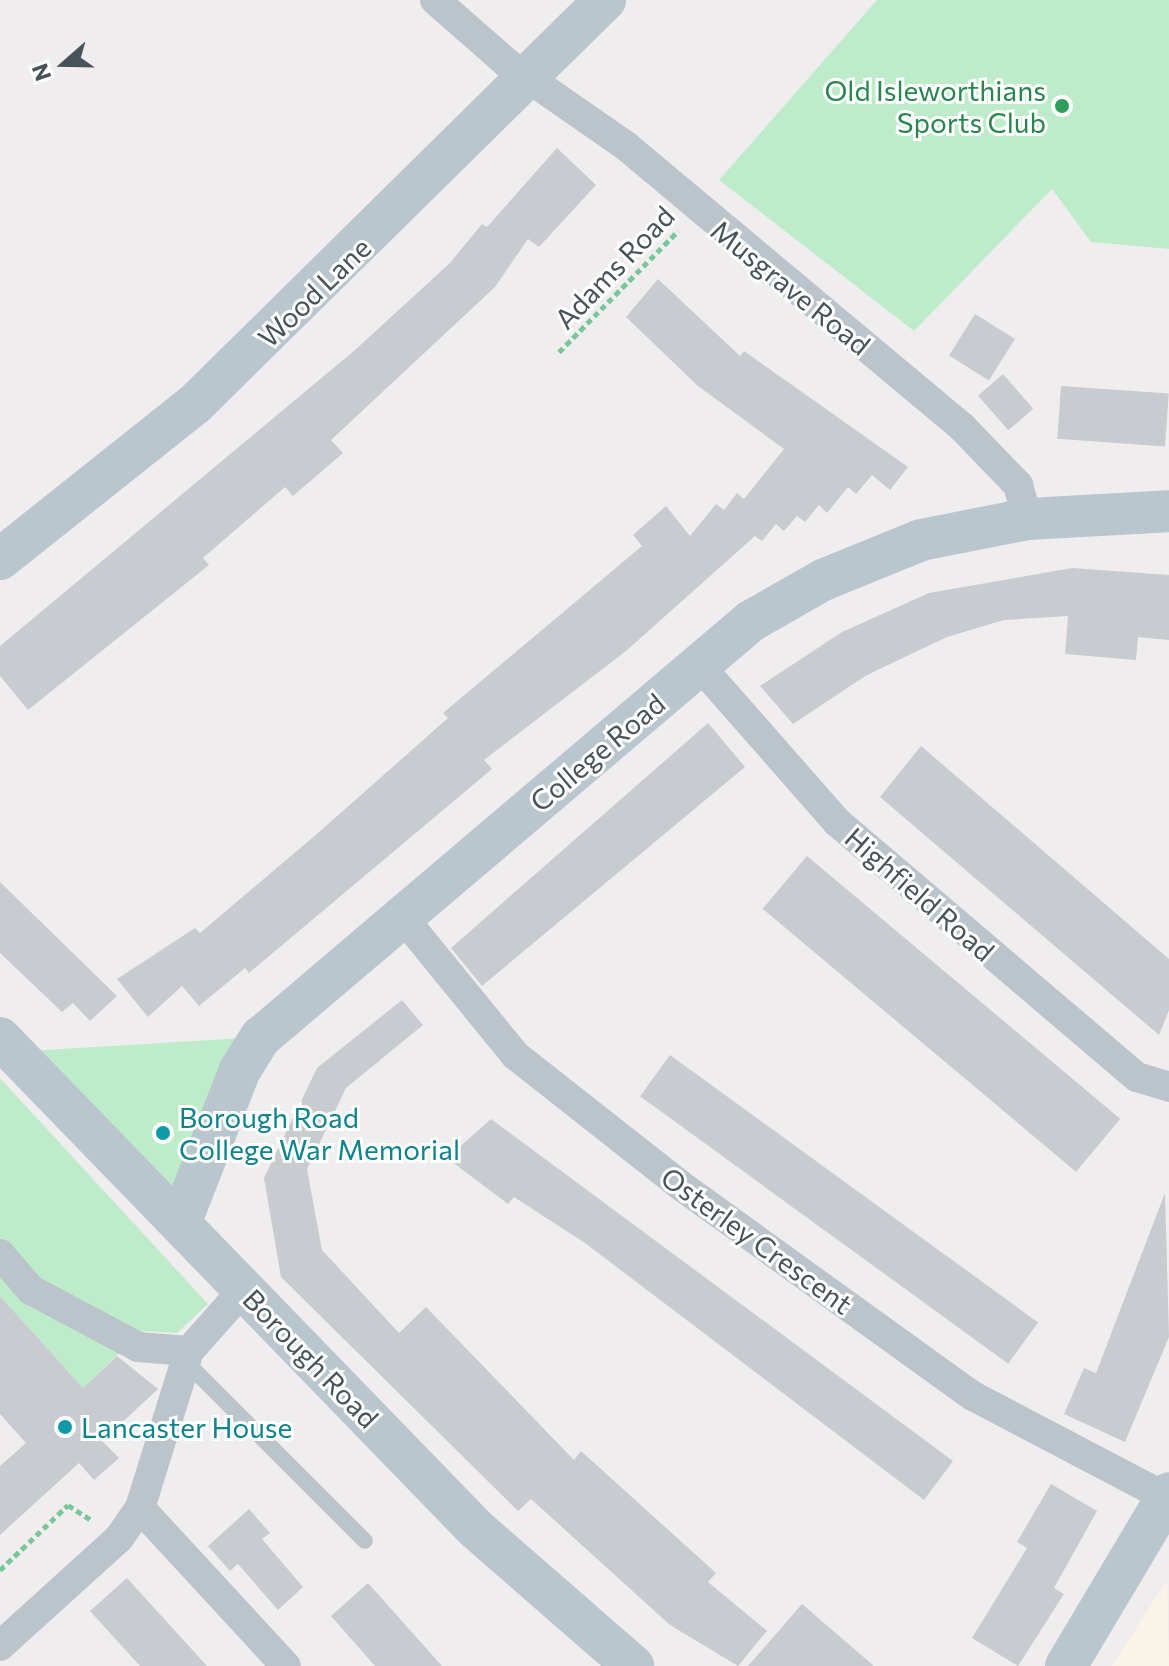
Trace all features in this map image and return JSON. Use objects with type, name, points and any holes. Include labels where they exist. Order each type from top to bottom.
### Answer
[{"type":"street","name":"Musgrave Road","points":[[435,0],[530,76],[626,146],[698,210],[962,427],[1018,485],[1028,519]]},
{"type":"street","name":"Wood Lane","points":[[0,559],[195,404],[605,0]]},
{"type":"street","name":"College Road","points":[[181,1221],[240,1070],[261,1037],[751,621],[823,580],[921,540],[1028,519],[1169,511]]},
{"type":"street","name":"Highfield Road","points":[[700,666],[837,822],[1137,1077],[1169,1087]]},
{"type":"street","name":"Osterley Crescent","points":[[401,915],[515,1055],[680,1185],[973,1396],[1168,1496]]},
{"type":"street","name":"Borough Road","points":[[0,1038],[181,1221],[475,1528],[633,1666]]},
{"type":"street","points":[[0,1254],[31,1290],[138,1347],[188,1357]]},
{"type":"street","points":[[0,1646],[119,1538],[140,1508],[188,1357],[244,1289]]},
{"type":"street","points":[[1066,1666],[1168,1496]]},
{"type":"street","points":[[140,1508],[286,1666]]},
{"type":"lane","points":[[188,1357],[365,1541]]},
{"type":"path","name":"Adams Road","points":[[559,352],[698,210]]},
{"type":"path","points":[[0,1570],[68,1505],[119,1538]]},
{"type":"shaded area","points":[[1167,1580],[1169,1666],[1112,1666]]},
{"type":"green space","points":[[877,0],[1169,0],[1169,249],[1091,242],[1052,189],[914,331],[719,180]]},
{"type":"green space","points":[[261,1037],[181,1221],[13,1052]]},
{"type":"green space","points":[[0,1078],[208,1304],[177,1333],[142,1331],[83,1388],[0,1296]]},
{"type":"building","points":[[557,148],[596,185],[539,247],[528,239],[495,287],[331,440],[343,453],[293,496],[285,487],[203,558],[209,565],[28,710],[0,676],[0,646],[355,350],[450,263],[482,224],[487,227]]},
{"type":"building","points":[[658,279],[740,356],[744,351],[908,467],[890,490],[872,475],[856,494],[848,487],[827,513],[819,505],[805,522],[797,516],[784,531],[776,524],[762,541],[755,536],[626,651],[484,760],[492,769],[249,973],[245,968],[199,1006],[182,986],[148,1017],[117,979],[195,928],[200,933],[318,833],[448,718],[443,713],[642,546],[633,535],[666,506],[690,536],[716,504],[724,510],[737,493],[744,499],[784,449],[698,386],[626,317]]},
{"type":"building","points":[[975,314],[1015,339],[989,380],[949,356]]},
{"type":"building","points":[[1003,374],[1033,409],[1008,430],[978,396]]},
{"type":"building","points":[[1061,386],[1169,394],[1165,446],[1057,439]]},
{"type":"building","points":[[1072,568],[1169,575],[1169,640],[1138,637],[1136,660],[1065,654],[1068,616],[1004,620],[947,637],[867,675],[793,724],[760,686],[842,632],[929,593]]},
{"type":"building","points":[[708,723],[745,767],[482,986],[451,948]]},
{"type":"building","points":[[921,746],[1169,959],[1169,1010],[1159,1035],[880,797]]},
{"type":"building","points":[[807,856],[1120,1119],[1076,1172],[763,909]]},
{"type":"building","points":[[0,882],[117,996],[90,1021],[73,1003],[62,1012],[0,953]]},
{"type":"building","points":[[402,1000],[423,1025],[346,1088],[307,1169],[322,1250],[399,1333],[426,1307],[574,1460],[581,1451],[716,1573],[708,1582],[767,1631],[738,1666],[670,1625],[531,1499],[518,1511],[281,1277],[264,1178],[317,1068]]},
{"type":"building","points":[[670,1055],[1038,1322],[1008,1364],[640,1096]]},
{"type":"building","points":[[491,1119],[953,1461],[924,1500],[585,1243],[514,1197],[508,1204],[447,1158]]},
{"type":"building","points":[[1165,1193],[1169,1337],[1125,1442],[1064,1414],[1084,1368],[1096,1373]]},
{"type":"building","name":"Lancaster House","points":[[0,1296],[83,1388],[117,1356],[158,1389],[102,1441],[119,1458],[94,1480],[79,1463],[0,1535],[0,1466],[26,1443],[0,1414]]},
{"type":"building","points":[[1051,1484],[1097,1511],[1054,1588],[1064,1594],[1018,1666],[972,1638],[1027,1548],[1017,1542]]},
{"type":"building","points":[[249,1509],[270,1533],[262,1539],[303,1587],[278,1610],[238,1564],[230,1571],[208,1546]]},
{"type":"building","points":[[127,1578],[207,1666],[140,1666],[90,1611]]},
{"type":"building","points":[[368,1583],[442,1666],[375,1666],[331,1616]]},
{"type":"building","points":[[802,1604],[874,1666],[748,1666]]},
{"type":"place","name":"Old Isleworthians Sports Club","points":[[1062,106]]},
{"type":"place","name":"Borough Road College War Memorial","points":[[163,1133]]},
{"type":"place","name":"Lancaster House","points":[[65,1427]]}]
